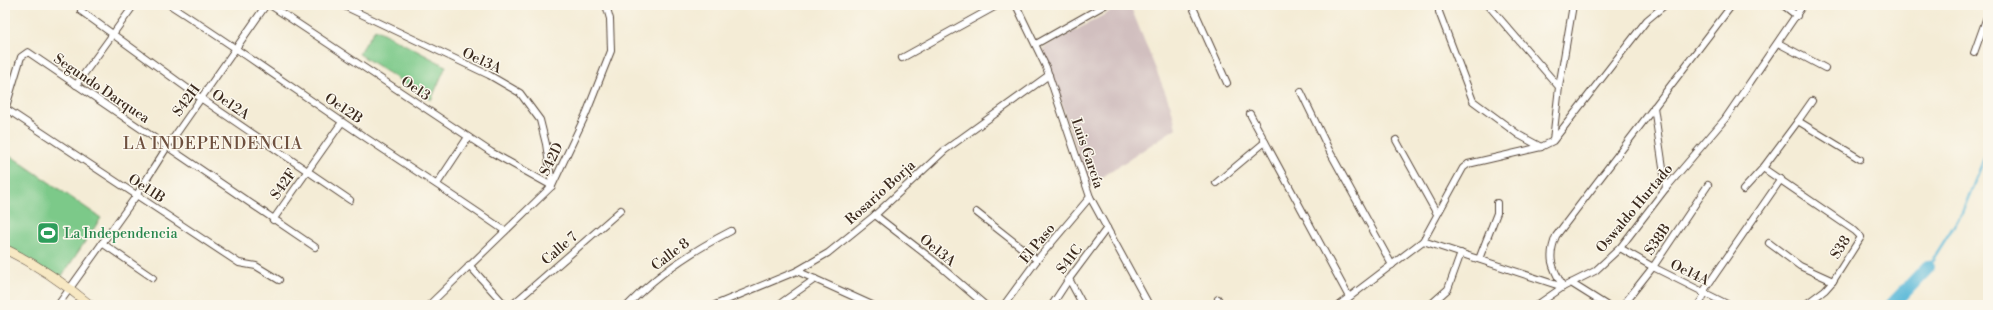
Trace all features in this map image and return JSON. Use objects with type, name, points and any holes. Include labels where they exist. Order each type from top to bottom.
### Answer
[{"type":"street","points":[[76,85],[134,5]]},
{"type":"street","name":"Oe12B","points":[[170,5],[237,48],[342,122],[437,184],[504,231]]},
{"type":"street","name":"S42H","points":[[58,305],[136,196],[167,147],[202,99],[266,5]]},
{"type":"street","name":"Oe13","points":[[270,5],[468,137],[552,186]]},
{"type":"street","name":"Oe13A","points":[[342,5],[489,75],[520,92],[540,120],[546,144],[552,186]]},
{"type":"street","name":"S42D","points":[[429,305],[552,186],[586,114],[611,51],[610,19],[606,5]]},
{"type":"street","points":[[902,58],[998,5]]},
{"type":"street","name":"Luis García","points":[[1016,5],[1036,44],[1049,75],[1090,197],[1148,305]]},
{"type":"street","points":[[1036,44],[1104,5]]},
{"type":"street","points":[[1192,5],[1227,83]]},
{"type":"street","points":[[1439,5],[1439,12],[1473,101],[1519,135],[1541,147]]},
{"type":"street","points":[[1488,5],[1559,87]]},
{"type":"street","points":[[1553,141],[1559,87],[1573,5]]},
{"type":"street","points":[[1341,304],[1423,241],[1463,168],[1468,164],[1541,147],[1553,141],[1647,20],[1665,5]]},
{"type":"street","points":[[1563,287],[1554,269],[1550,255],[1556,236],[1732,5]]},
{"type":"street","points":[[1783,5],[1797,16]]},
{"type":"street","name":"Oswaldo Hurtado","points":[[1537,305],[1563,287],[1595,271],[1620,248],[1666,188],[1725,119],[1797,16],[1803,5]]},
{"type":"street","name":"Oe12A","points":[[81,11],[202,99],[350,200]]},
{"type":"street","points":[[1974,53],[1988,14]]},
{"type":"street","points":[[1778,43],[1825,68]]},
{"type":"street","name":"Segundo Darquea","points":[[5,109],[21,57],[26,52],[31,53],[273,220],[315,247]]},
{"type":"street","name":"Rosario Borja","points":[[715,305],[797,271],[828,253],[875,215],[945,150],[1049,75]]},
{"type":"street","points":[[1301,92],[1330,152],[1392,265]]},
{"type":"street","points":[[1743,190],[1763,168],[1812,101]]},
{"type":"street","points":[[1654,107],[1666,188]]},
{"type":"street","name":"Oe11B","points":[[5,109],[239,263],[256,266],[279,280]]},
{"type":"street","points":[[1250,114],[1349,297]]},
{"type":"street","points":[[1798,121],[1860,159]]},
{"type":"street","name":"S42F","points":[[273,220],[342,122]]},
{"type":"street","points":[[437,184],[468,137]]},
{"type":"street","points":[[1396,140],[1437,214]]},
{"type":"street","points":[[1216,183],[1265,142]]},
{"type":"street","name":"S38","points":[[1763,168],[1781,179],[1860,236],[1825,290],[1805,305]]},
{"type":"street","points":[[1698,305],[1703,298],[1704,292],[1781,179]]},
{"type":"street","name":"S38B","points":[[1623,305],[1653,267],[1708,185]]},
{"type":"street","name":"El Paso","points":[[1004,305],[1037,260],[1090,197]]},
{"type":"street","points":[[1479,259],[1498,204]]},
{"type":"street","name":"Calle 7","points":[[512,305],[621,210]]},
{"type":"street","points":[[976,212],[1037,260]]},
{"type":"street","name":"Oe13A","points":[[875,215],[933,260],[985,305]]},
{"type":"street","name":"S41C","points":[[1052,305],[1069,278],[1108,228]]},
{"type":"street","name":"Calle 8","points":[[628,305],[658,278],[700,247],[731,231]]},
{"type":"street","points":[[1423,241],[1563,287]]},
{"type":"street","points":[[1769,243],[1800,266],[1832,281]]},
{"type":"street","points":[[102,244],[153,278]]},
{"type":"street","name":"Oe14A","points":[[1620,248],[1653,267],[1729,305]]},
{"type":"street","points":[[5,249],[38,267],[70,288],[90,305]]},
{"type":"street","points":[[1430,305],[1448,289],[1461,253]]},
{"type":"street","points":[[469,265],[505,305]]},
{"type":"street","points":[[797,271],[872,305]]},
{"type":"street","points":[[1069,278],[1083,305]]},
{"type":"street","points":[[778,305],[815,279]]},
{"type":"street","points":[[1571,283],[1606,305]]},
{"type":"shaded area","points":[[1122,5],[1130,5],[1171,107],[1176,128],[1089,186],[1043,48]]},
{"type":"green space","points":[[375,29],[446,66],[431,100],[359,54]]},
{"type":"green space","name":"La Independencia","points":[[11,156],[101,218],[58,282],[5,247],[5,168]]},
{"type":"waterway","points":[[1928,267],[1962,213],[1988,149]]},
{"type":"waterway","points":[[1892,305],[1928,267]]},
{"type":"place","name":"La Independencia","points":[[48,233]]},
{"type":"district","name":"LA INDEPENDENCIA","points":[[213,143]]}]
